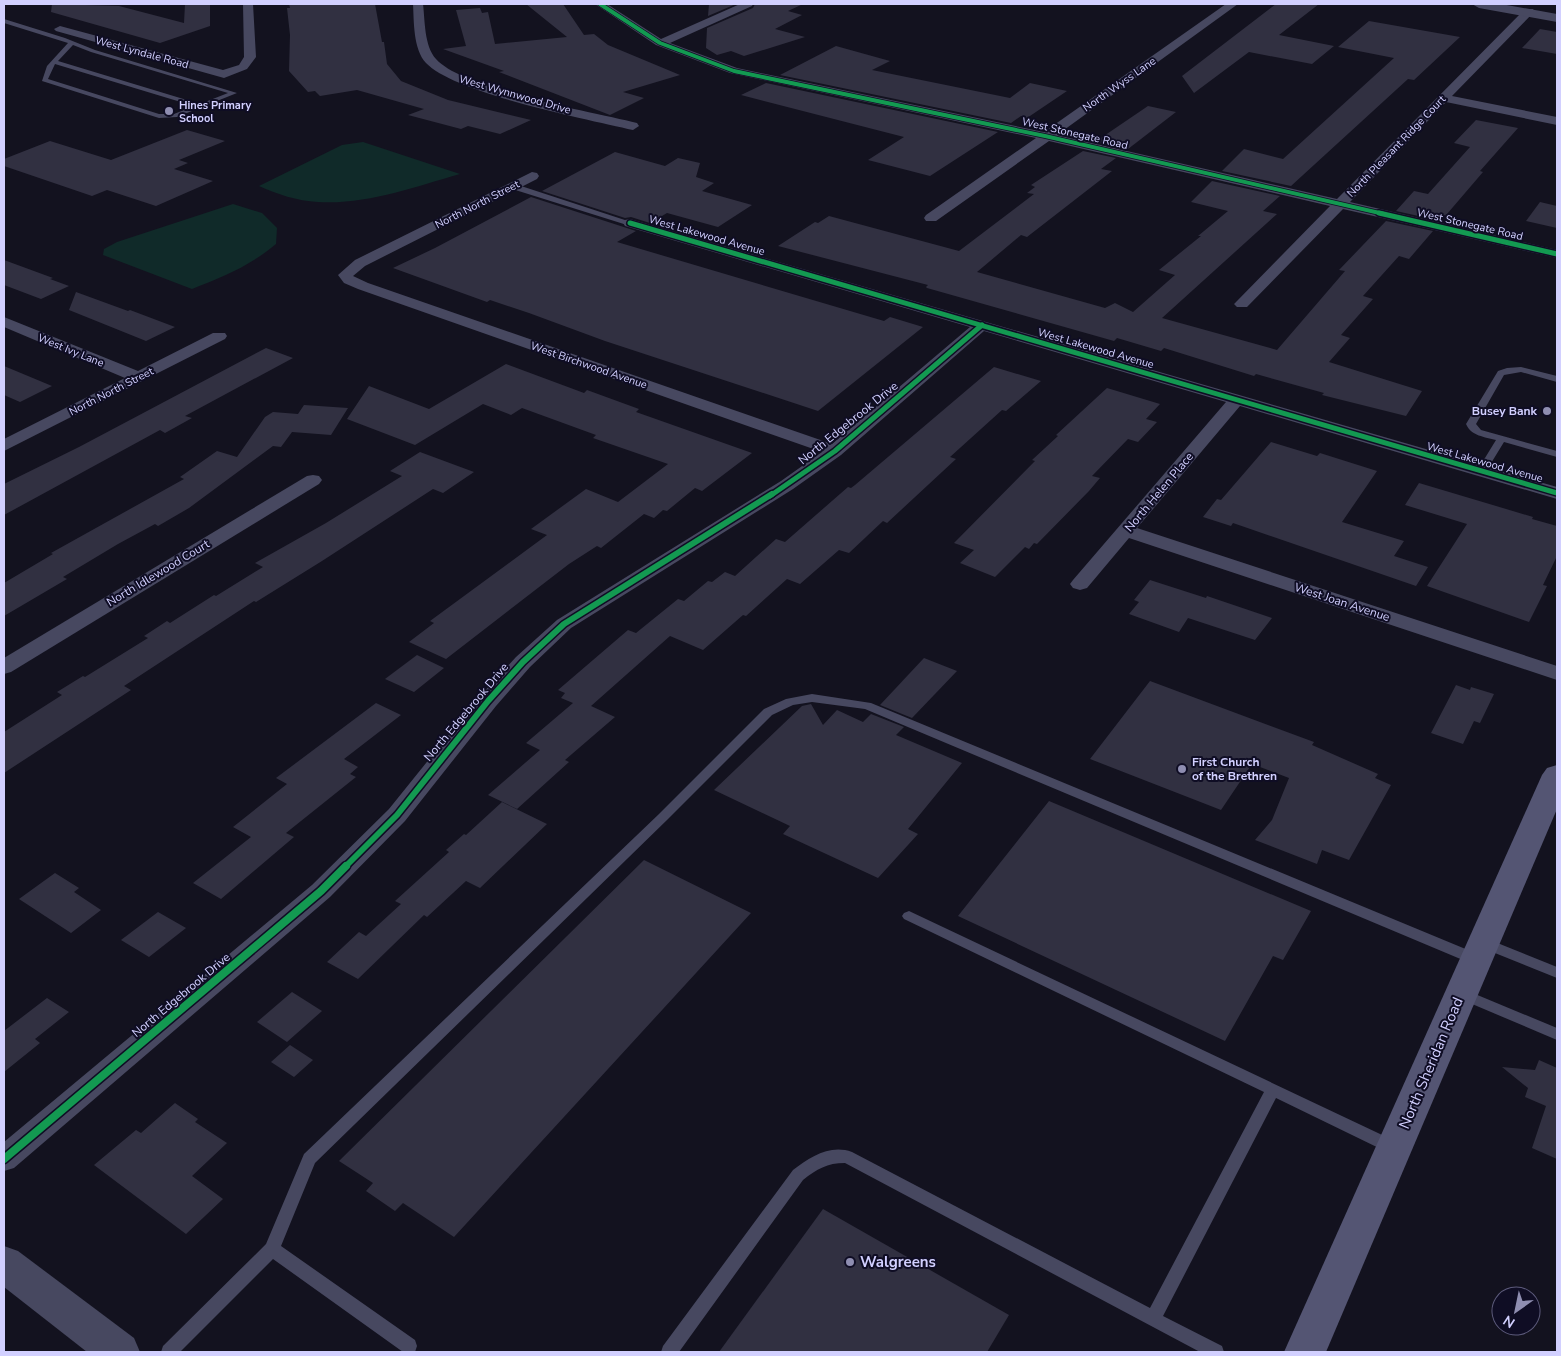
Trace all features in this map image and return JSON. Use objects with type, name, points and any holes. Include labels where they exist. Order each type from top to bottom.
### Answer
[{"type":"main road","name":"North Sheridan Road","points":[[1305,1352],[1557,775]]},
{"type":"street","name":"West Lyndale Road","points":[[60,29],[224,74],[242,67],[250,57],[248,4]]},
{"type":"street","name":"West Wynnwood Drive","points":[[418,4],[424,49],[431,62],[444,72],[471,84],[633,126]]},
{"type":"street","name":"West Stonegate Road","points":[[600,4],[660,43],[734,71],[1045,136],[1557,254]]},
{"type":"street","points":[[660,43],[748,4]]},
{"type":"street","name":"North Wyss Lane","points":[[931,218],[1233,4]]},
{"type":"street","points":[[1479,4],[1557,17]]},
{"type":"street","points":[[1488,4],[1528,12]]},
{"type":"street","name":"North Pleasant Ridge Court","points":[[1242,304],[1528,12]]},
{"type":"street","points":[[1443,98],[1557,120]]},
{"type":"street","name":"North North Street","points":[[345,275],[360,263],[532,176]]},
{"type":"street","name":"West Lakewood Avenue","points":[[630,223],[1557,493]]},
{"type":"street","name":"West Birchwood Avenue","points":[[345,275],[349,280],[363,286],[835,451]]},
{"type":"street","name":"West Ivy Lane","points":[[4,322],[138,377]]},
{"type":"street","name":"North Edgebrook Drive","points":[[4,1159],[321,891],[397,815],[488,701],[523,662],[564,624],[611,592],[786,485],[835,451],[982,325]]},
{"type":"street","name":"North North Street","points":[[4,446],[219,336]]},
{"type":"street","name":"North Helen Place","points":[[1080,584],[1237,399]]},
{"type":"street","name":"North Idlewood Court","points":[[4,667],[313,480]]},
{"type":"street","name":"West Joan Avenue","points":[[1126,531],[1557,672]]},
{"type":"street","points":[[4,1264],[119,1352]]},
{"type":"lane","points":[[4,21],[63,38],[71,44],[234,93],[168,117],[149,114],[44,80],[45,74],[71,44]]},
{"type":"lane","points":[[54,62],[200,106]]},
{"type":"lane","points":[[512,186],[630,223]]},
{"type":"lane","points":[[1557,379],[1514,369],[1500,373],[1471,424],[1473,429],[1478,432],[1557,454]]},
{"type":"lane","points":[[1482,471],[1502,438]]},
{"type":"lane","points":[[169,1352],[272,1249],[309,1159],[649,830],[768,712],[790,702],[812,698],[867,706],[1480,951],[1557,973]]},
{"type":"lane","points":[[909,916],[1394,1148]]},
{"type":"lane","points":[[1461,994],[1557,1034]]},
{"type":"lane","points":[[1153,1319],[1272,1091]]},
{"type":"lane","points":[[669,1352],[798,1176],[814,1163],[829,1156],[847,1157],[1216,1352]]},
{"type":"lane","points":[[272,1249],[409,1346]]},
{"type":"green space","points":[[363,142],[460,174],[390,194],[354,201],[318,202],[295,199],[259,186],[342,145]]},
{"type":"green space","points":[[233,204],[262,213],[277,228],[276,244],[246,265],[203,285],[192,289],[103,255],[104,249],[117,242]]},
{"type":"building","points":[[52,4],[119,6],[184,23],[185,4],[210,4],[210,26],[160,43],[51,12]]},
{"type":"building","points":[[289,4],[375,4],[387,64],[401,81],[448,100],[531,120],[500,134],[468,126],[461,129],[408,115],[424,109],[357,90],[320,96],[315,91],[308,92],[289,71],[290,35],[287,8],[290,8]]},
{"type":"building","points":[[526,4],[563,4],[584,35],[594,34],[608,45],[680,75],[623,92],[644,98],[610,115],[499,72],[504,71],[443,49],[466,46],[456,10],[480,8],[482,13],[488,12],[495,44],[567,37]]},
{"type":"building","points":[[709,4],[736,4],[708,16]]},
{"type":"building","points":[[755,4],[803,4],[788,11],[802,15],[775,29],[805,37],[744,56],[731,51],[717,55],[706,48],[707,28],[753,8]]},
{"type":"building","points":[[1276,4],[1319,4],[1279,35],[1334,46],[1312,64],[1249,52],[1194,93],[1182,76]]},
{"type":"building","points":[[1369,21],[1460,37],[1414,80],[1408,79],[1291,186],[1222,171],[1244,149],[1283,159],[1394,58],[1338,47]]},
{"type":"building","points":[[1540,29],[1557,32],[1557,54],[1522,48]]},
{"type":"building","points":[[836,46],[890,61],[872,70],[1010,98],[1030,83],[1067,91],[1027,118],[1021,116],[1011,123],[780,75]]},
{"type":"building","points":[[766,83],[998,132],[930,176],[868,160],[904,137],[741,95]]},
{"type":"building","points":[[1148,106],[1176,112],[1128,149],[1095,142]]},
{"type":"building","points":[[1476,120],[1518,128],[1480,171],[1483,172],[1441,221],[1396,211],[1414,191],[1428,194],[1470,147],[1454,143]]},
{"type":"building","points":[[187,130],[225,141],[179,160],[188,163],[174,169],[213,181],[156,206],[107,190],[92,196],[4,166],[4,159],[50,141],[111,160]]},
{"type":"building","points":[[1083,151],[1116,158],[1101,169],[1112,171],[1027,237],[1021,235],[977,272],[1105,308],[1115,303],[1133,312],[1175,275],[1159,270],[1228,211],[1191,202],[1212,181],[1280,196],[1263,211],[1277,214],[1162,318],[1277,350],[1345,271],[1339,270],[1386,221],[1433,231],[1409,259],[1399,256],[1363,296],[1373,299],[1341,335],[1350,338],[1329,362],[1422,391],[1406,416],[1322,395],[1324,393],[1256,374],[1254,376],[1164,348],[1161,351],[1117,338],[1114,341],[927,288],[928,285],[778,246],[815,222],[818,223],[829,216],[959,251],[1034,194],[1027,193],[1035,187],[1031,185]]},
{"type":"building","points":[[615,152],[665,166],[678,158],[700,163],[696,177],[714,183],[702,191],[752,205],[718,227],[667,213],[650,223],[631,217],[625,218],[542,191]]},
{"type":"building","points":[[531,197],[636,231],[617,242],[884,321],[890,317],[923,327],[818,411],[605,341],[490,300],[487,302],[393,268]]},
{"type":"building","points":[[1540,202],[1557,206],[1557,228],[1526,221]]},
{"type":"building","points":[[4,260],[69,286],[41,299],[4,285]]},
{"type":"building","points":[[76,292],[175,327],[146,341],[69,310]]},
{"type":"building","points":[[266,348],[293,358],[185,416],[192,418],[165,433],[160,430],[4,515],[4,484],[79,447]]},
{"type":"building","points":[[506,364],[584,393],[587,390],[639,409],[636,412],[752,453],[702,491],[695,488],[667,511],[663,510],[654,518],[644,514],[601,548],[597,546],[569,564],[446,659],[409,642],[434,623],[430,621],[547,535],[531,529],[586,489],[618,502],[668,464],[593,438],[596,435],[522,408],[511,415],[483,404],[415,445],[347,419],[369,386],[429,409]]},
{"type":"building","points":[[4,366],[52,386],[20,402],[4,395]]},
{"type":"building","points":[[994,367],[1041,381],[1006,411],[1002,410],[950,457],[956,459],[887,523],[883,521],[849,553],[839,550],[800,584],[787,579],[746,616],[743,615],[703,650],[670,636],[591,706],[615,717],[565,760],[569,762],[517,809],[488,795],[540,750],[526,743],[573,703],[561,698],[565,693],[558,690],[628,630],[636,633],[678,599],[684,601],[708,581],[712,582],[725,572],[735,576],[776,539],[785,542],[848,487],[851,488],[855,485]]},
{"type":"building","points":[[1107,388],[1160,404],[1146,419],[1157,422],[1138,442],[1128,439],[1092,476],[1100,478],[1089,491],[1037,544],[1034,543],[1029,549],[1025,547],[995,577],[960,563],[974,550],[954,543],[1035,461],[1032,460],[1058,436],[1056,435]]},
{"type":"building","points":[[304,405],[348,408],[331,435],[292,432],[281,447],[273,446],[189,508],[158,526],[155,524],[118,544],[63,577],[67,579],[4,616],[4,583],[53,554],[51,553],[184,479],[180,477],[217,451],[237,457],[265,417],[273,412],[298,414]]},
{"type":"building","points":[[1271,442],[1317,456],[1320,453],[1377,471],[1342,522],[1404,541],[1394,556],[1428,567],[1416,586],[1233,523],[1231,526],[1203,517],[1217,499],[1221,500]]},
{"type":"building","points":[[420,452],[474,472],[443,493],[433,489],[322,561],[256,602],[254,601],[124,686],[131,690],[4,773],[4,732],[62,695],[57,692],[148,638],[144,636],[167,621],[170,623],[263,567],[255,563],[326,523],[402,476],[390,471]]},
{"type":"building","points":[[1419,483],[1557,526],[1557,556],[1543,585],[1547,586],[1529,622],[1427,586],[1467,524],[1405,505]]},
{"type":"building","points":[[1150,580],[1206,598],[1207,596],[1272,618],[1255,640],[1188,618],[1179,632],[1129,614],[1139,602],[1134,600]]},
{"type":"building","points":[[417,655],[444,668],[414,692],[385,679]]},
{"type":"building","points":[[924,658],[957,671],[912,718],[880,705]]},
{"type":"building","name":"First Church of the Brethren","points":[[1150,681],[1314,742],[1312,745],[1378,774],[1375,778],[1391,785],[1349,860],[1322,850],[1317,864],[1255,840],[1272,820],[1289,778],[1252,764],[1221,810],[1090,759]]},
{"type":"building","points":[[1456,685],[1470,690],[1471,687],[1494,694],[1480,723],[1474,721],[1463,744],[1431,733]]},
{"type":"building","points":[[376,703],[401,715],[344,759],[358,767],[350,774],[356,777],[286,833],[294,837],[221,899],[193,883],[251,837],[233,827],[287,784],[276,778]]},
{"type":"building","points":[[811,704],[823,725],[837,710],[863,722],[871,714],[904,727],[896,735],[962,763],[908,829],[918,834],[878,878],[783,834],[790,826],[714,790],[802,706]]},
{"type":"building","points":[[1049,801],[1311,911],[1283,960],[1273,956],[1225,1041],[958,916]]},
{"type":"building","points":[[502,802],[547,824],[480,888],[466,881],[427,917],[424,915],[358,979],[327,962],[359,932],[366,936],[401,904],[395,901],[449,852],[446,850],[464,834],[466,835]]},
{"type":"building","points":[[644,860],[751,913],[454,1237],[403,1203],[395,1211],[366,1191],[373,1183],[339,1161]]},
{"type":"building","points":[[55,873],[79,888],[74,892],[101,910],[71,933],[19,899]]},
{"type":"building","points":[[158,912],[186,928],[149,957],[121,940]]},
{"type":"building","points":[[292,992],[322,1011],[287,1042],[257,1022]]},
{"type":"building","points":[[47,998],[69,1012],[35,1039],[40,1043],[4,1072],[4,1031]]},
{"type":"building","points":[[290,1045],[313,1060],[294,1077],[271,1062]]},
{"type":"building","points":[[1539,1060],[1557,1068],[1557,1159],[1532,1148],[1546,1106],[1525,1097],[1528,1088],[1502,1067],[1535,1070]]},
{"type":"building","points":[[175,1103],[198,1119],[195,1122],[227,1143],[192,1176],[223,1199],[186,1234],[94,1165],[136,1130],[141,1133]]},
{"type":"building","name":"Walgreens","points":[[823,1209],[1009,1315],[987,1352],[719,1352]]},
{"type":"cycle path","points":[[600,4],[660,43],[734,71],[1045,136],[1557,254]]},
{"type":"cycle path","points":[[630,223],[1557,493]]},
{"type":"cycle path","points":[[4,1159],[321,891],[397,815],[488,701],[523,662],[564,624],[787,485],[835,451],[982,325]]},
{"type":"place","name":"Hines Primary School","points":[[169,111]]},
{"type":"place","name":"Busey Bank","points":[[1547,411]]},
{"type":"place","name":"First Church of the Brethren","points":[[1182,769]]},
{"type":"place","name":"Walgreens","points":[[850,1262]]}]
